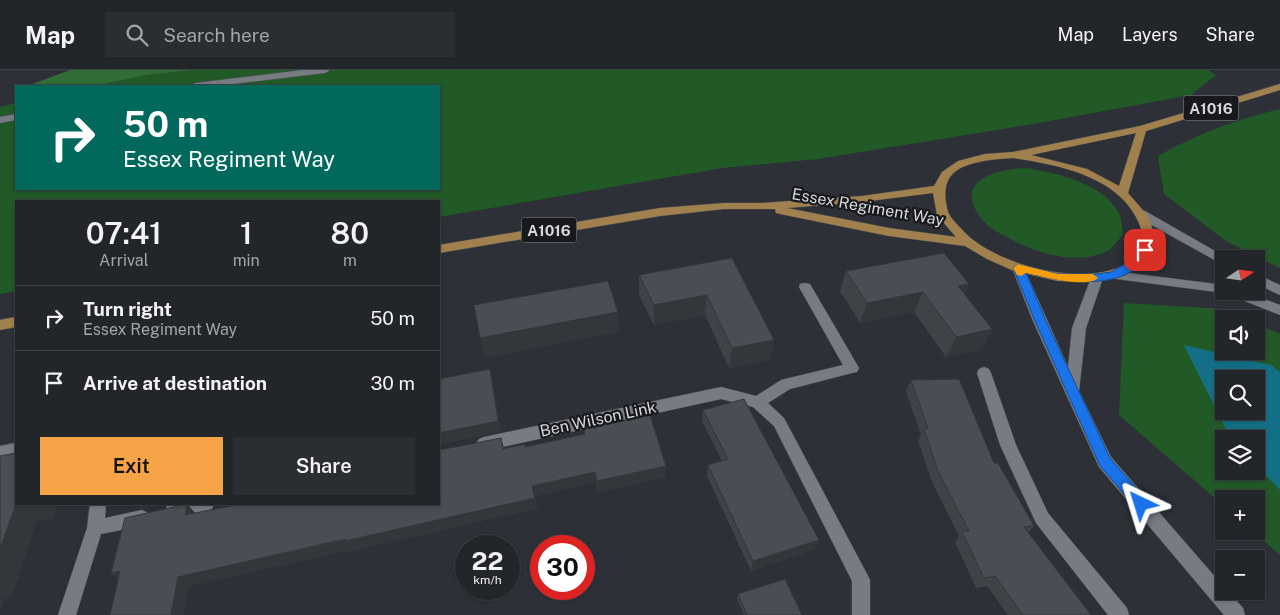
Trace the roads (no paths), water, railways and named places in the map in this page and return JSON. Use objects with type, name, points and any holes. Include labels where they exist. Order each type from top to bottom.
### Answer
[{"type":"main road","name":"Essex Regiment Way","points":[[1013,155],[1070,166],[1098,178],[1122,194],[1141,214],[1150,239],[1140,260],[1113,275],[1097,278],[1058,277],[1018,268],[991,256],[968,242],[943,215],[938,189],[946,174],[962,163],[985,157],[1013,155],[1142,129],[1280,87]]},
{"type":"main road","points":[[1122,194],[1142,129]]},
{"type":"main road","name":"Essex Regiment Way","points":[[440,249],[660,212],[724,206],[762,206],[862,199],[938,189]]},
{"type":"main road","name":"Essex Regiment Way","points":[[762,206],[889,232],[968,242]]},
{"type":"main road","points":[[0,325],[15,322]]},
{"type":"street","points":[[203,85],[324,70]]},
{"type":"street","points":[[0,120],[15,117]]},
{"type":"street","points":[[1141,214],[1215,255]]},
{"type":"street","points":[[1018,268],[1040,321],[1073,389],[1105,462],[1236,615]]},
{"type":"street","points":[[1113,275],[1215,288]]},
{"type":"street","points":[[1073,389],[1079,328],[1097,278]]},
{"type":"street","points":[[1265,283],[1280,291]]},
{"type":"street","points":[[805,286],[852,368],[786,384],[758,402],[778,422],[861,580],[860,615]]},
{"type":"street","points":[[1254,300],[1280,310]]},
{"type":"street","points":[[984,373],[1008,446],[1042,518],[1120,615]]},
{"type":"street","name":"Ben Wilson Link","points":[[468,448],[721,393],[758,402]]},
{"type":"street","points":[[0,453],[15,450]]},
{"type":"street","points":[[68,615],[94,528],[98,505]]},
{"type":"street","points":[[94,528],[201,505]]},
{"type":"water","points":[[1184,345],[1215,352],[1215,360],[1249,360],[1271,365],[1280,372],[1280,490],[1265,474],[1265,430],[1226,430],[1222,420],[1265,420],[1265,370],[1215,370],[1215,407]]}]
